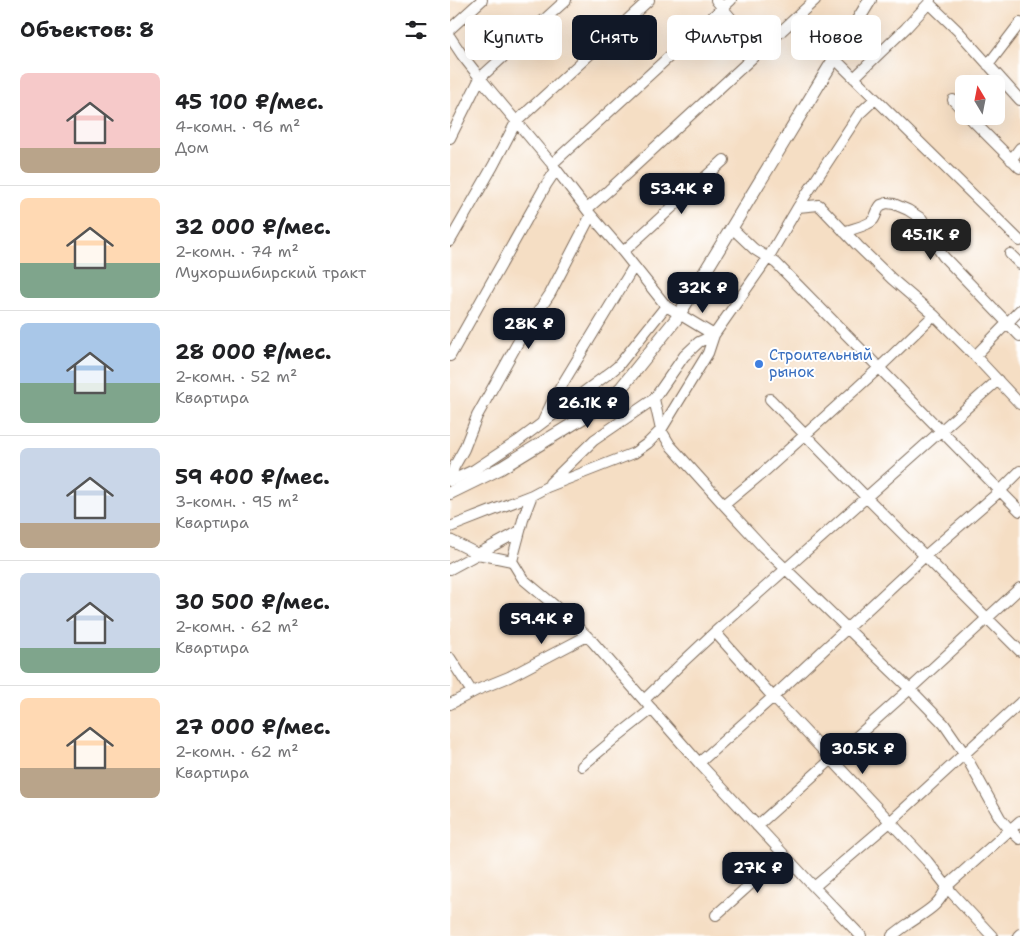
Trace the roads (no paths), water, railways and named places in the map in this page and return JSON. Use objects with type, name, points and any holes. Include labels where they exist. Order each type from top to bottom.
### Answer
[{"type":"main road","points":[[861,15],[870,0]]},
{"type":"main road","points":[[450,486],[501,468],[594,411],[621,388],[680,314],[834,60]]},
{"type":"street","points":[[450,29],[482,0]]},
{"type":"street","points":[[450,138],[480,78],[566,0]]},
{"type":"street","points":[[450,240],[516,122],[649,0]]},
{"type":"street","points":[[450,356],[554,167],[719,4],[732,0]]},
{"type":"street","points":[[781,31],[815,0]]},
{"type":"street","points":[[854,78],[930,2],[1020,100]]},
{"type":"street","points":[[719,4],[728,15]]},
{"type":"street","points":[[988,65],[1020,23]]},
{"type":"street","points":[[450,37],[480,78],[666,306],[714,335]]},
{"type":"street","points":[[450,486],[454,467],[477,416],[522,337],[550,294],[589,212],[609,190],[749,60]]},
{"type":"street","points":[[836,60],[1020,241]]},
{"type":"street","points":[[450,527],[634,453],[661,430],[708,353],[714,335],[768,258],[859,114],[875,99]]},
{"type":"street","points":[[952,100],[955,103]]},
{"type":"street","points":[[977,125],[1020,168]]},
{"type":"street","points":[[1011,160],[1020,148]]},
{"type":"street","points":[[623,252],[724,160]]},
{"type":"street","points":[[844,232],[873,220],[881,205],[894,204],[908,210],[922,219],[943,256],[1020,336]]},
{"type":"street","points":[[798,208],[819,205],[892,278],[934,315],[1020,404]]},
{"type":"street","points":[[732,228],[754,250],[776,263],[1020,511]]},
{"type":"street","points":[[1010,254],[1020,264]]},
{"type":"street","points":[[542,422],[554,398],[634,266]]},
{"type":"street","points":[[450,486],[518,441],[618,366],[666,306]]},
{"type":"street","points":[[975,356],[1020,310]]},
{"type":"street","points":[[724,505],[765,471],[879,368],[934,315]]},
{"type":"street","points":[[547,487],[594,440],[654,399],[684,356],[699,342],[714,335]]},
{"type":"street","points":[[644,700],[715,632],[998,380]]},
{"type":"street","points":[[770,398],[1020,651]]},
{"type":"street","points":[[654,399],[661,430],[670,445],[785,569],[944,724],[964,753],[1000,818],[1020,839]]},
{"type":"street","points":[[699,763],[774,697],[925,556],[1020,471]]},
{"type":"street","points":[[532,495],[524,516],[512,561],[523,579],[554,605],[586,636],[699,763],[861,936]]},
{"type":"street","points":[[450,569],[520,531]]},
{"type":"street","points":[[450,540],[478,554],[512,561]]},
{"type":"street","points":[[757,826],[1020,588]]},
{"type":"street","points":[[715,632],[927,861],[952,893],[992,936]]},
{"type":"street","points":[[450,704],[472,692],[509,677],[586,636]]},
{"type":"street","points":[[450,658],[472,692]]},
{"type":"street","points":[[814,887],[890,822],[1020,703]]},
{"type":"street","points":[[582,766],[652,709]]},
{"type":"street","points":[[892,936],[938,903],[944,895],[947,886],[1020,821]]},
{"type":"street","points":[[716,915],[784,855]]},
{"type":"place","name":"Строительный рынок","points":[[759,364]]}]
